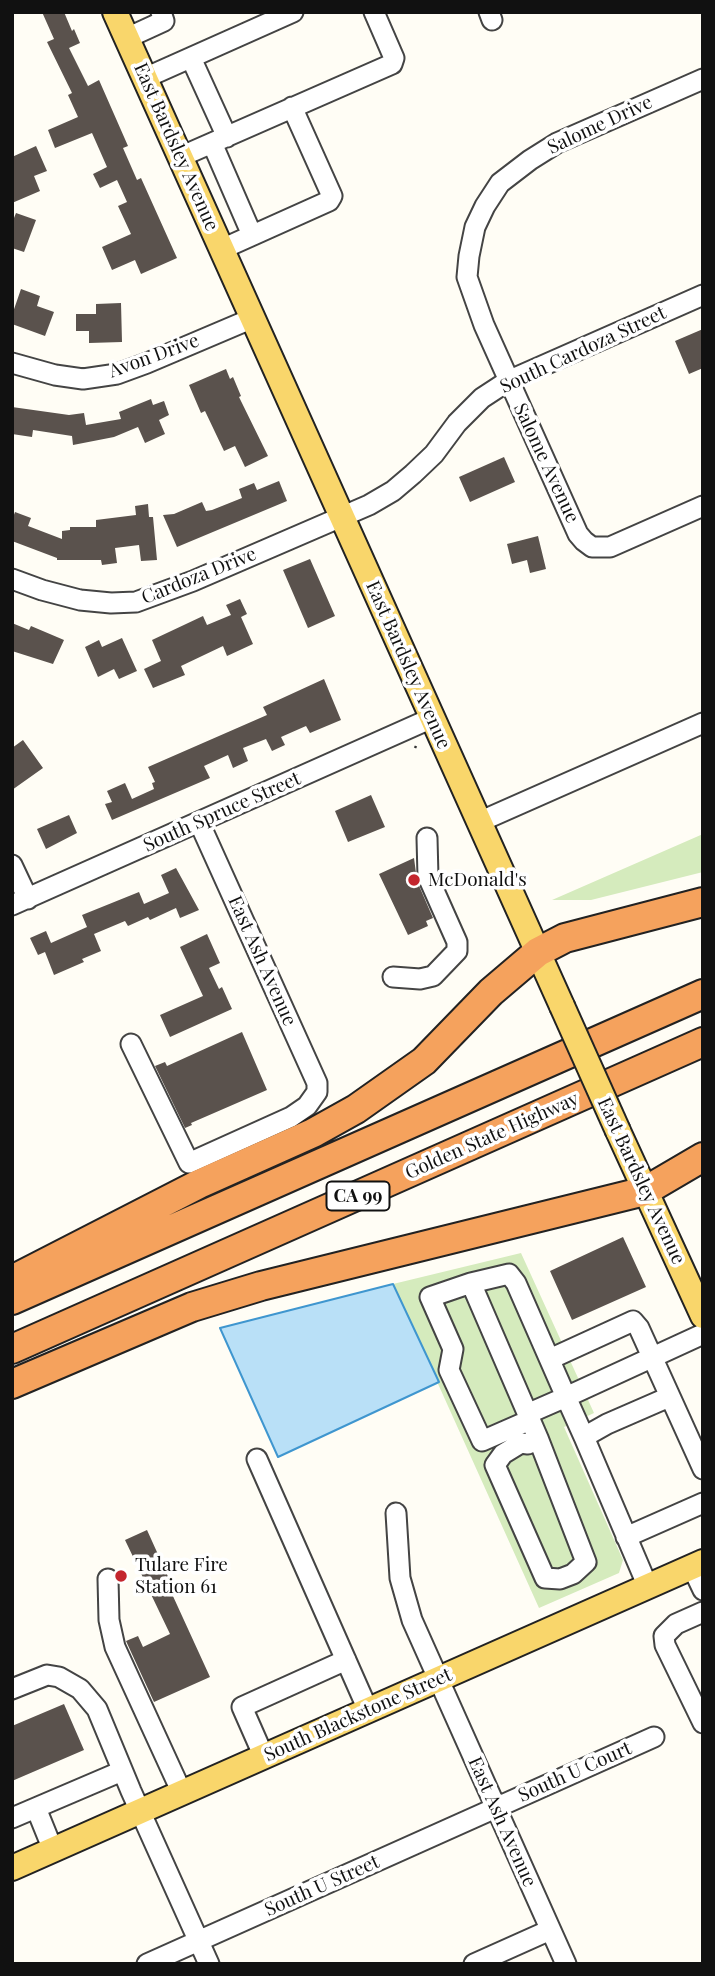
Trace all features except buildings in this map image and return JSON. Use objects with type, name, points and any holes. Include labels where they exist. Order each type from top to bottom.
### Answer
[{"type":"highway","points":[[12,1280],[199,1184],[313,1133],[356,1109],[424,1061],[491,992],[538,952],[565,938],[703,902]]},
{"type":"highway","name":"CA 99","points":[[12,1300],[703,994]]},
{"type":"highway","name":"Golden State Highway","points":[[12,1349],[703,1042]]},
{"type":"highway","points":[[12,1384],[211,1300],[646,1191],[703,1157]]},
{"type":"main road","name":"East Bardsley Avenue","points":[[115,12],[703,1316]]},
{"type":"main road","name":"South Blackstone Street","points":[[12,1868],[698,1565]]},
{"type":"street","points":[[127,38],[164,21],[161,12]]},
{"type":"street","points":[[145,78],[293,12]]},
{"type":"street","points":[[180,157],[392,64],[394,58],[374,12]]},
{"type":"street","points":[[191,58],[252,235]]},
{"type":"street","name":"Salome Drive","points":[[469,256],[475,227],[485,206],[500,183],[530,160],[557,143],[703,79]]},
{"type":"street","points":[[222,249],[329,201],[332,196],[292,107]]},
{"type":"street","name":"Salome Avenue","points":[[469,256],[467,277],[474,300],[579,534],[592,547],[610,547],[703,506]]},
{"type":"street","name":"South Cardoza Street","points":[[341,518],[393,491],[434,454],[457,423],[482,398],[509,381],[703,295]]},
{"type":"street","name":"Avon Drive","points":[[12,363],[55,375],[83,379],[117,374],[253,318]]},
{"type":"street","name":"Cardoza Drive","points":[[12,579],[80,600],[136,602],[193,582],[341,518]]},
{"type":"street","name":"South Spruce Street","points":[[20,902],[432,718]]},
{"type":"street","points":[[479,822],[703,723]]},
{"type":"street","name":"East Ash Avenue","points":[[131,1044],[189,1163],[290,1116],[313,1100],[317,1092],[317,1083],[200,822]]},
{"type":"street","points":[[393,977],[420,979],[433,976],[457,951],[457,942],[428,877],[427,838]]},
{"type":"street","points":[[12,865],[20,902]]},
{"type":"street","points":[[531,1429],[482,1441],[449,1370],[453,1349],[430,1297],[509,1274],[516,1283],[648,1587]]},
{"type":"street","points":[[471,1283],[531,1429],[586,1562],[573,1574],[559,1579],[545,1578],[495,1465],[503,1454],[521,1443],[531,1429],[566,1397],[703,1334]]},
{"type":"street","points":[[550,1359],[633,1321],[639,1328],[703,1469]]},
{"type":"street","points":[[583,1437],[669,1397]]},
{"type":"street","points":[[257,1459],[368,1710]]},
{"type":"street","points":[[626,1537],[703,1503]]},
{"type":"street","name":"East Ash Avenue","points":[[396,1513],[400,1578],[412,1620],[566,1964]]},
{"type":"street","points":[[698,1565],[703,1590]]},
{"type":"street","points":[[108,1579],[109,1620],[115,1647],[182,1793]]},
{"type":"street","points":[[703,1612],[676,1624],[664,1636],[664,1645],[703,1723]]},
{"type":"street","points":[[264,1757],[242,1707],[346,1660]]},
{"type":"street","points":[[12,1689],[47,1675],[59,1677],[80,1689],[97,1709],[209,1964]]},
{"type":"street","name":"South U Court","points":[[496,1808],[654,1737]]},
{"type":"street","points":[[12,1818],[122,1771]]},
{"type":"street","points":[[36,1808],[53,1850]]},
{"type":"street","name":"South U Street","points":[[147,1964],[496,1808]]},
{"type":"street","points":[[474,1964],[550,1930]]},
{"type":"green space","points":[[703,834],[703,872],[591,900],[552,900]]},
{"type":"green space","points":[[521,1253],[594,1413],[564,1427],[623,1560],[619,1573],[539,1608],[393,1284]]},
{"type":"water","points":[[393,1284],[439,1382],[278,1457],[220,1328]]},
{"type":"place","name":"McDonald's","points":[[414,880]]},
{"type":"place","name":"Tulare Fire Station 61","points":[[121,1576]]}]
